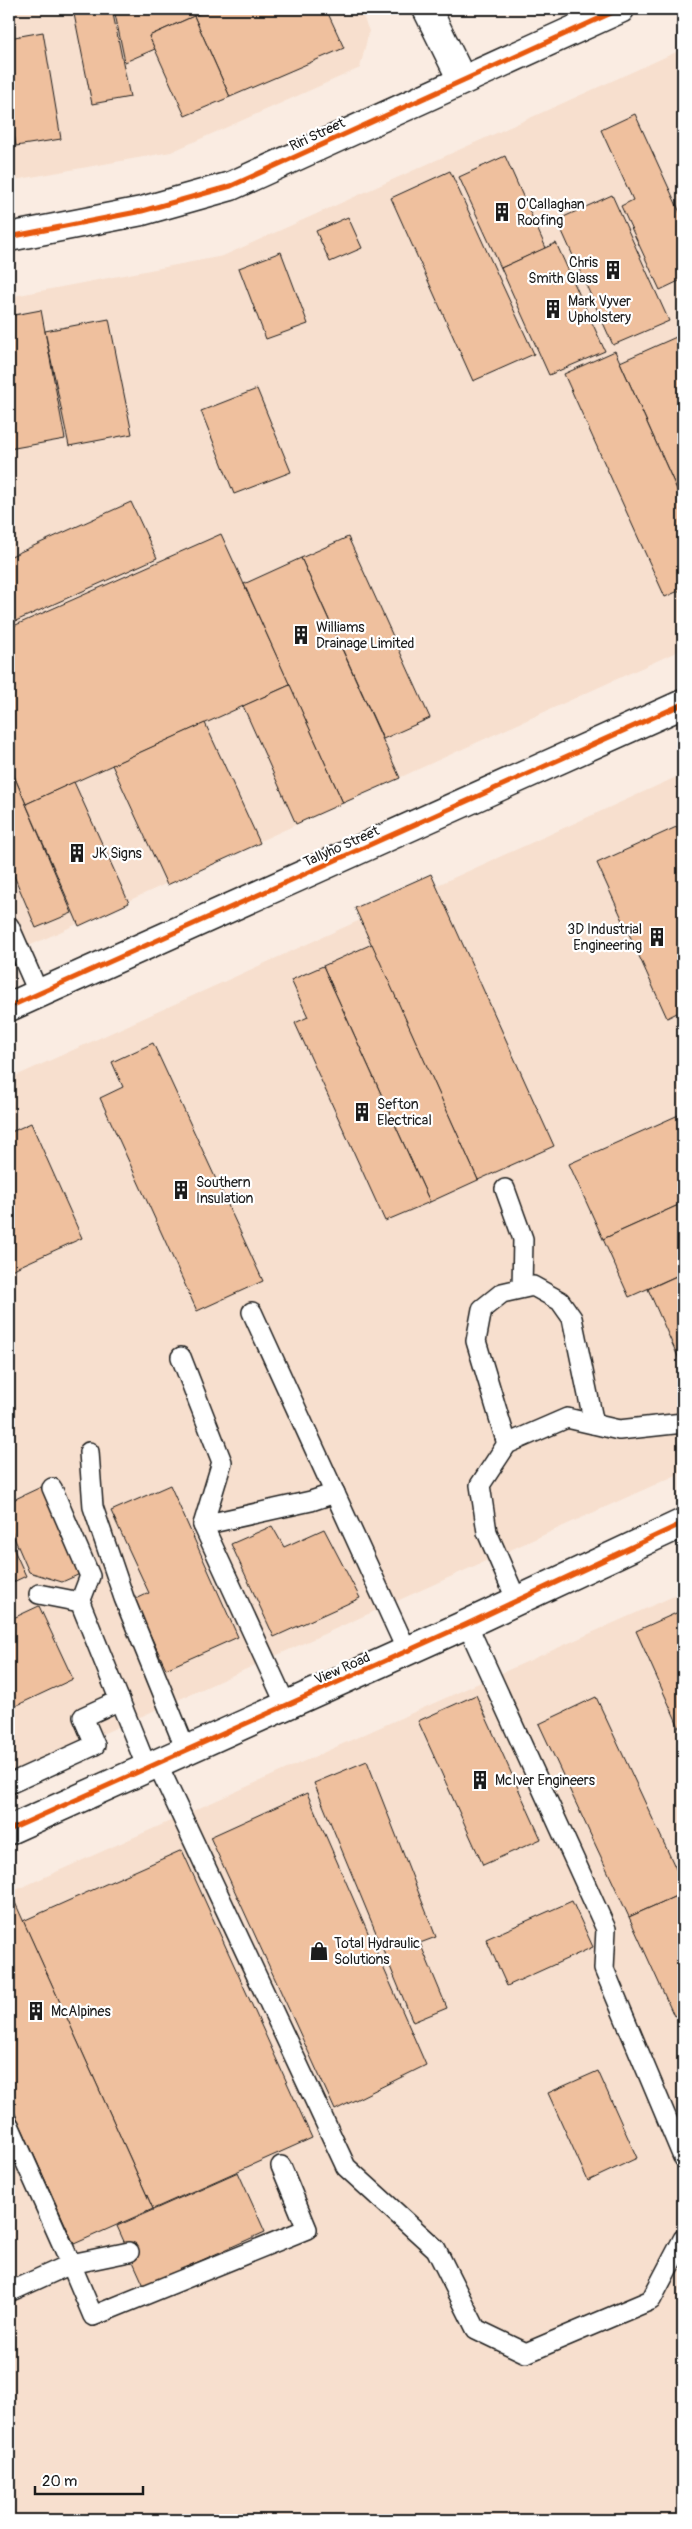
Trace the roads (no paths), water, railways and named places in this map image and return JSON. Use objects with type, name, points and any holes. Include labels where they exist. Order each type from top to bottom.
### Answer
[{"type":"street","points":[[427,9],[462,80]]},
{"type":"street","name":"Riri Street","points":[[9,237],[142,211],[231,186],[620,9]]},
{"type":"street","name":"Tallyho Street","points":[[9,1008],[683,704]]},
{"type":"street","name":"View Road","points":[[9,1830],[467,1624],[683,1523]]},
{"type":"lane","points":[[9,926],[39,994]]},
{"type":"lane","points":[[505,1189],[523,1239],[522,1288]]},
{"type":"lane","points":[[507,1444],[476,1341],[482,1309],[502,1293],[522,1288],[533,1286],[560,1301],[572,1318],[594,1424]]},
{"type":"lane","points":[[252,1312],[407,1651]]},
{"type":"lane","points":[[181,1357],[222,1462],[203,1526],[286,1705]]},
{"type":"lane","points":[[517,1601],[488,1532],[480,1485],[507,1444],[568,1418],[619,1430],[683,1423]]},
{"type":"lane","points":[[89,1452],[93,1507],[124,1598],[186,1750]]},
{"type":"lane","points":[[52,1488],[90,1576],[80,1602],[120,1700],[346,2167],[436,2249],[476,2329],[526,2353],[651,2300],[683,2239]]},
{"type":"lane","points":[[203,1526],[311,1501],[335,1493]]},
{"type":"lane","points":[[39,1594],[80,1602]]},
{"type":"lane","points":[[467,1624],[606,1929],[604,1969],[683,2157]]},
{"type":"lane","points":[[9,1784],[95,1745],[83,1717],[120,1700]]},
{"type":"lane","points":[[9,2125],[92,2316],[307,2229],[281,2166]]},
{"type":"lane","points":[[9,2292],[71,2264],[129,2252]]},
{"type":"place","name":"O'Callaghan Roofing","points":[[502,212]]},
{"type":"place","name":"Chris Smith Glass","points":[[613,270]]},
{"type":"place","name":"Mark Vyver Upholstery","points":[[553,309]]},
{"type":"place","name":"Williams Drainage Limited","points":[[301,635]]},
{"type":"place","name":"JK Signs","points":[[77,853]]},
{"type":"place","name":"3D Industrial Engineering","points":[[657,937]]},
{"type":"place","name":"Sefton Electrical","points":[[362,1112]]},
{"type":"place","name":"Southern Insulation","points":[[181,1190]]},
{"type":"place","name":"McIver Engineers","points":[[480,1780]]},
{"type":"place","name":"Total Hydraulic Solutions","points":[[319,1951]]},
{"type":"place","name":"McAlpines","points":[[36,2011]]}]
